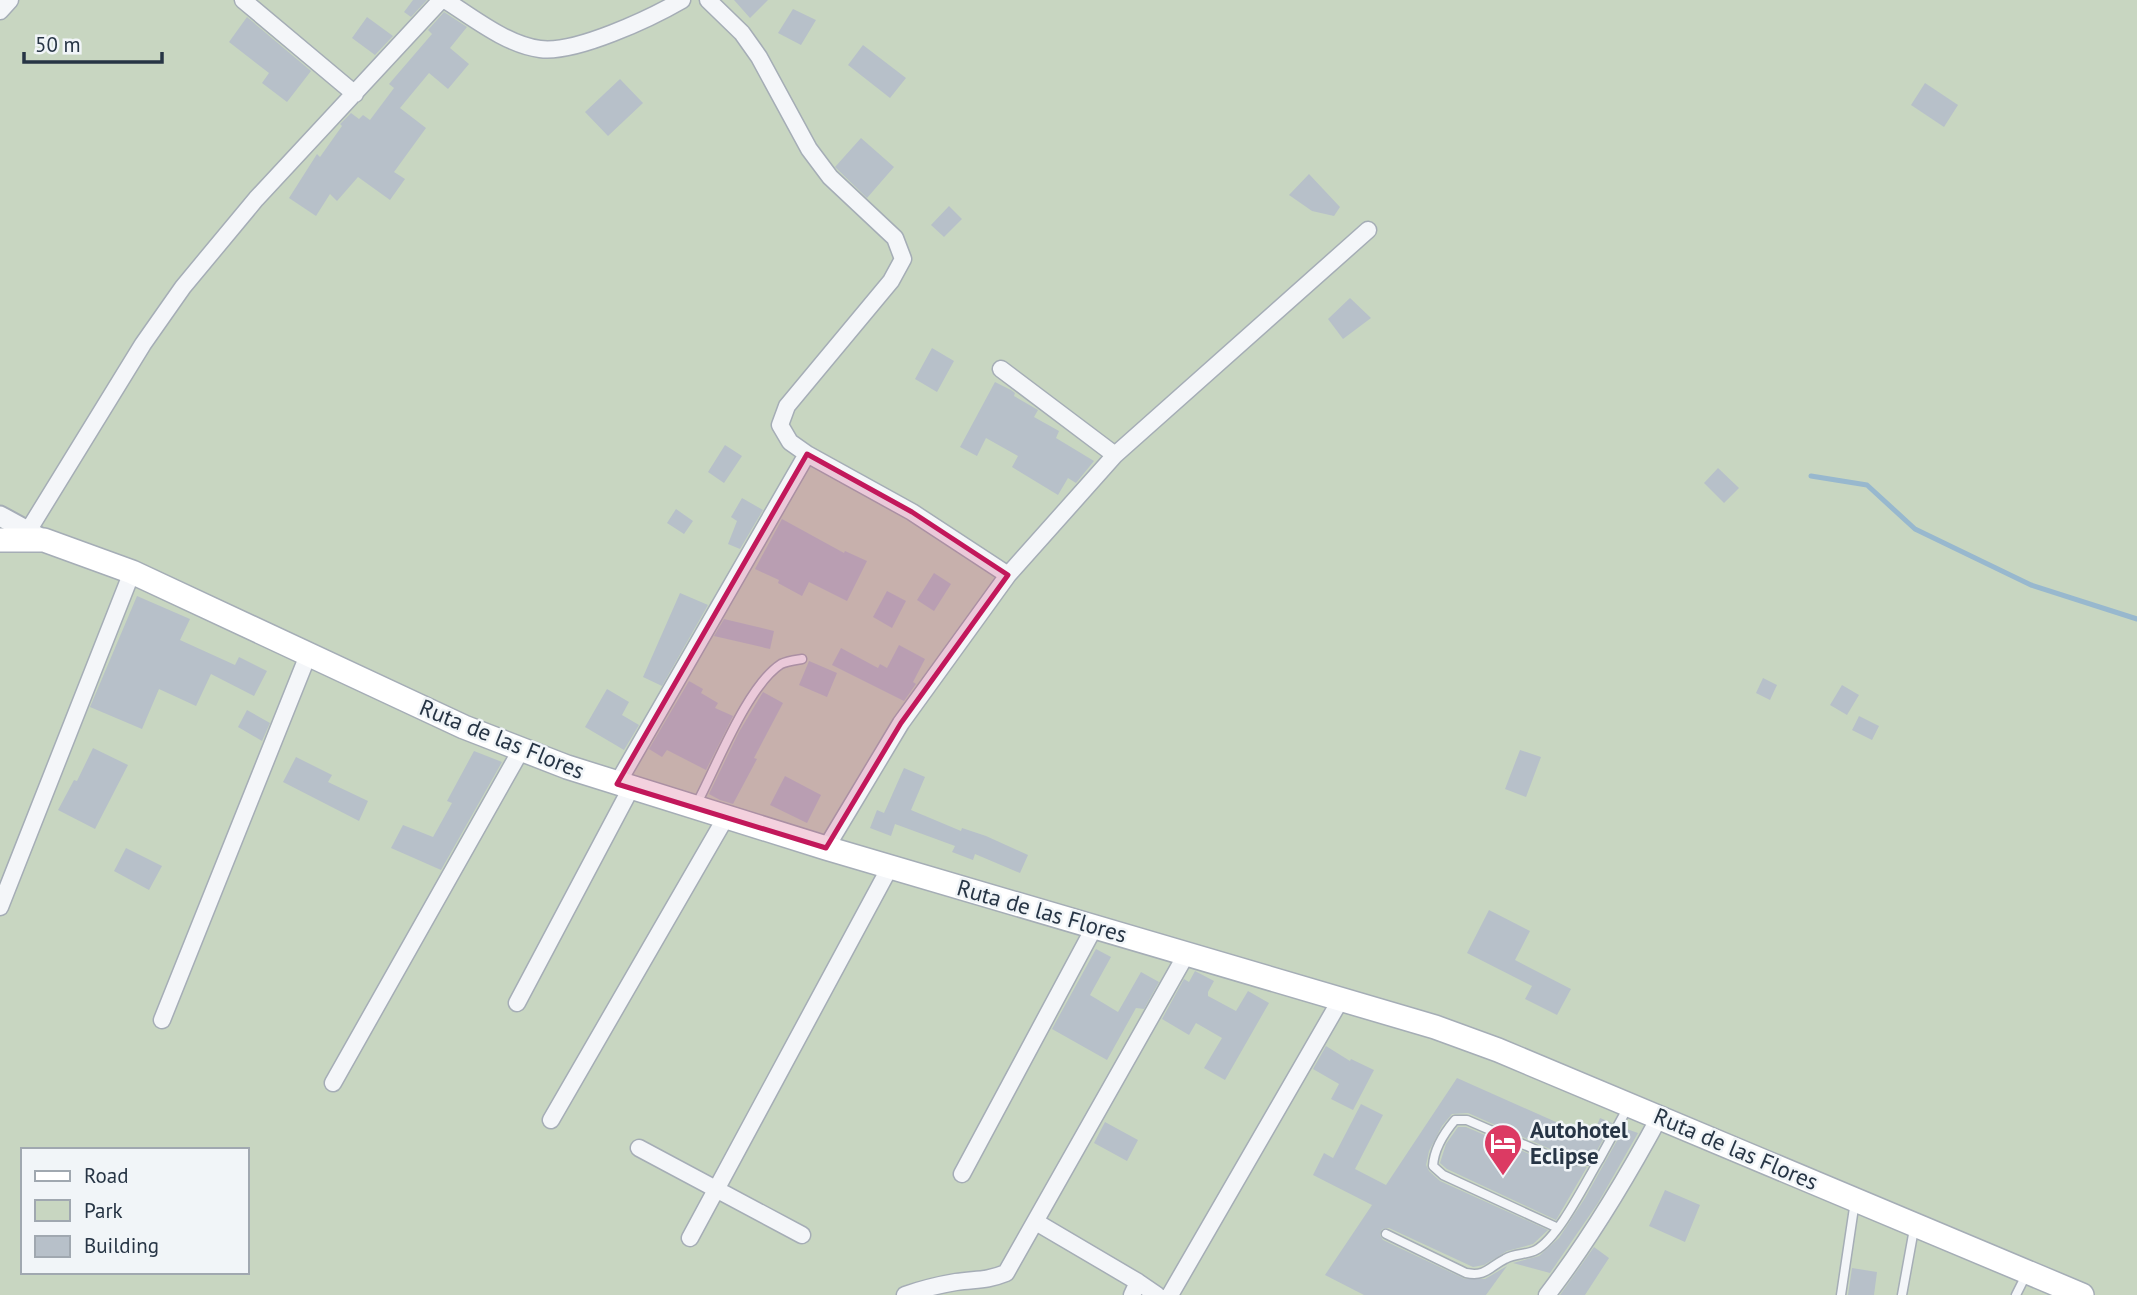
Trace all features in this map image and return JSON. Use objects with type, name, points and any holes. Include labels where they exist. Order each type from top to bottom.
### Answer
[{"type":"main road","name":"Ruta de las Flores","points":[[0,540],[36,536],[132,572],[439,715],[521,750],[624,786],[1435,1027],[1660,1116],[2082,1295]]},
{"type":"street","points":[[0,10],[10,0]]},
{"type":"street","points":[[243,0],[355,94]]},
{"type":"street","points":[[0,516],[36,536],[143,344],[183,287],[256,199],[443,0],[503,37],[541,49],[581,44],[682,0]]},
{"type":"street","points":[[708,0],[742,33],[760,57],[809,149],[830,177],[895,238],[903,259],[891,281],[787,406],[780,425],[790,442],[807,454],[912,512],[1008,575]]},
{"type":"street","points":[[826,848],[901,723],[1008,575],[1115,455],[1368,230]]},
{"type":"street","points":[[1001,369],[1115,455]]},
{"type":"street","points":[[517,1003],[624,786],[807,454]]},
{"type":"street","points":[[0,906],[132,572]]},
{"type":"street","points":[[162,1020],[308,655]]},
{"type":"street","points":[[333,1083],[521,750]]},
{"type":"street","points":[[551,1120],[726,817]]},
{"type":"street","points":[[690,1238],[890,867]]},
{"type":"street","points":[[962,1174],[1095,926]]},
{"type":"street","points":[[905,1295],[958,1282],[990,1280],[1006,1273],[1187,953]]},
{"type":"street","points":[[1170,1295],[1341,999]]},
{"type":"street","points":[[1547,1295],[1603,1216],[1660,1116]]},
{"type":"street","points":[[639,1148],[802,1235]]},
{"type":"street","points":[[1036,1222],[1135,1289],[1157,1295]]},
{"type":"lane","points":[[695,808],[741,716],[763,682],[782,663],[802,659]]},
{"type":"lane","points":[[1386,1234],[1465,1273],[1476,1275],[1512,1255],[1534,1252],[1545,1244],[1558,1228],[1629,1104]]},
{"type":"lane","points":[[1558,1228],[1443,1175],[1433,1166],[1433,1154],[1447,1130],[1455,1120],[1467,1120],[1557,1159],[1599,1160]]},
{"type":"lane","points":[[1841,1295],[1855,1200]]},
{"type":"lane","points":[[1902,1295],[1914,1226]]},
{"type":"lane","points":[[2016,1295],[2028,1272]]},
{"type":"highlighted area","points":[[807,454],[912,512],[1008,575],[901,723],[826,848],[617,784]]},
{"type":"green space","points":[[0,0],[2137,0],[2137,1295],[0,1295]]},
{"type":"building","points":[[413,0],[427,0],[411,17],[404,12]]},
{"type":"building","points":[[734,0],[768,0],[750,18]]},
{"type":"building","points":[[793,9],[816,20],[801,45],[778,33]]},
{"type":"building","points":[[444,12],[467,27],[450,48],[469,64],[448,89],[429,73],[400,108],[426,128],[394,172],[405,179],[390,200],[358,177],[337,201],[330,194],[316,216],[289,198],[317,154],[320,157],[342,126],[340,124],[351,113],[359,119],[363,115],[370,120],[394,88],[389,84],[432,34],[428,30]]},
{"type":"building","points":[[247,17],[311,71],[287,102],[262,83],[269,73],[229,42]]},
{"type":"building","points":[[367,17],[393,36],[375,55],[352,38]]},
{"type":"building","points":[[863,45],[906,78],[890,98],[848,65]]},
{"type":"building","points":[[620,79],[643,103],[608,136],[585,112]]},
{"type":"building","points":[[1925,83],[1958,105],[1944,127],[1911,105]]},
{"type":"building","points":[[861,138],[894,167],[867,198],[835,167]]},
{"type":"building","points":[[1309,174],[1340,207],[1334,216],[1312,211],[1289,195]]},
{"type":"building","points":[[949,206],[962,219],[944,237],[931,225]]},
{"type":"building","points":[[1350,298],[1371,318],[1343,339],[1328,319]]},
{"type":"building","points":[[932,348],[954,361],[937,392],[915,379]]},
{"type":"building","points":[[995,382],[1038,410],[1034,417],[1059,431],[1056,438],[1094,461],[1076,483],[1068,478],[1058,495],[1012,467],[1018,456],[986,438],[977,456],[960,447]]},
{"type":"building","points":[[725,445],[742,456],[724,483],[708,472]]},
{"type":"building","points":[[1718,468],[1739,488],[1724,503],[1704,483]]},
{"type":"building","points":[[742,498],[763,510],[740,549],[728,544],[737,521],[731,517]]},
{"type":"building","points":[[676,509],[693,521],[684,534],[667,523]]},
{"type":"building","points":[[782,519],[844,553],[845,551],[867,561],[847,601],[809,582],[802,596],[778,583],[779,580],[755,569]]},
{"type":"building","points":[[934,573],[951,584],[934,611],[917,600]]},
{"type":"building","points":[[887,591],[906,601],[892,628],[873,617]]},
{"type":"building","points":[[680,593],[708,605],[662,686],[643,677]]},
{"type":"building","points":[[137,596],[190,619],[180,640],[235,665],[239,657],[267,671],[254,696],[211,674],[196,706],[159,689],[142,729],[90,707]]},
{"type":"building","points":[[724,619],[774,631],[770,649],[714,636]]},
{"type":"building","points":[[899,645],[925,659],[913,682],[916,684],[904,701],[832,665],[841,648],[878,668],[880,664],[887,668]]},
{"type":"building","points":[[809,661],[837,673],[827,697],[799,685]]},
{"type":"building","points":[[1763,678],[1777,685],[1770,700],[1756,693]]},
{"type":"building","points":[[689,681],[703,689],[701,693],[718,703],[715,708],[733,716],[706,770],[667,750],[662,757],[649,749]]},
{"type":"building","points":[[1842,685],[1859,695],[1847,715],[1830,705]]},
{"type":"building","points":[[607,689],[629,702],[622,715],[639,725],[624,750],[585,727]]},
{"type":"building","points":[[763,692],[783,703],[733,804],[720,800],[709,794],[739,732]]},
{"type":"building","points":[[247,710],[270,723],[262,741],[238,727]]},
{"type":"building","points":[[1859,716],[1879,726],[1872,740],[1852,730]]},
{"type":"building","points":[[93,748],[128,765],[95,829],[58,810],[74,780],[77,781]]},
{"type":"building","points":[[1520,750],[1541,757],[1526,797],[1505,789]]},
{"type":"building","points":[[474,751],[502,762],[441,870],[391,848],[403,825],[433,837],[452,803],[447,801]]},
{"type":"building","points":[[296,757],[332,775],[328,782],[368,801],[359,821],[283,782]]},
{"type":"building","points":[[904,768],[925,777],[911,810],[961,831],[962,828],[986,836],[1028,855],[1020,873],[975,854],[973,860],[952,852],[955,846],[895,824],[891,836],[870,828],[877,810],[884,813]]},
{"type":"building","points":[[785,776],[821,795],[807,823],[770,805]]},
{"type":"building","points":[[126,848],[162,866],[149,890],[114,871]]},
{"type":"building","points":[[1489,910],[1530,931],[1515,960],[1571,989],[1557,1015],[1525,999],[1532,986],[1467,953]]},
{"type":"building","points":[[1096,949],[1111,957],[1090,995],[1118,1012],[1141,972],[1159,982],[1144,1009],[1136,1008],[1107,1060],[1052,1029]]},
{"type":"building","points":[[1195,971],[1214,981],[1208,996],[1236,1011],[1248,991],[1269,1003],[1225,1080],[1204,1068],[1222,1038],[1196,1023],[1189,1035],[1162,1019],[1184,979],[1189,982]]},
{"type":"building","points":[[1326,1046],[1350,1061],[1351,1059],[1374,1070],[1353,1110],[1331,1099],[1339,1084],[1313,1069]]},
{"type":"building","points":[[1457,1078],[1592,1138],[1600,1118],[1612,1123],[1595,1154],[1559,1153],[1468,1113],[1452,1114],[1442,1126],[1429,1151],[1426,1165],[1429,1171],[1440,1181],[1548,1230],[1533,1244],[1507,1251],[1484,1265],[1473,1267],[1389,1228],[1382,1229],[1380,1235],[1383,1240],[1465,1279],[1485,1279],[1507,1266],[1486,1295],[1364,1295],[1325,1275],[1372,1205],[1313,1175],[1324,1153],[1333,1158],[1361,1104],[1383,1115],[1355,1169],[1386,1185]]},
{"type":"building","points":[[1105,1122],[1138,1140],[1127,1161],[1094,1143]]},
{"type":"building","points":[[1458,1127],[1466,1127],[1555,1165],[1587,1167],[1556,1220],[1447,1169],[1440,1163],[1446,1144]]},
{"type":"building","points":[[1624,1128],[1638,1133],[1598,1203],[1550,1273],[1513,1263],[1539,1256],[1559,1238]]},
{"type":"building","points":[[1665,1190],[1700,1205],[1685,1242],[1649,1226]]},
{"type":"building","points":[[1594,1247],[1609,1258],[1585,1295],[1560,1295]]},
{"type":"building","points":[[1852,1268],[1877,1272],[1874,1295],[1848,1295]]},
{"type":"waterway","points":[[1811,476],[1867,485],[1915,529],[2031,585],[2137,619]]},
{"type":"place","name":"Autohotel Eclipse","points":[[1503,1177]]}]
